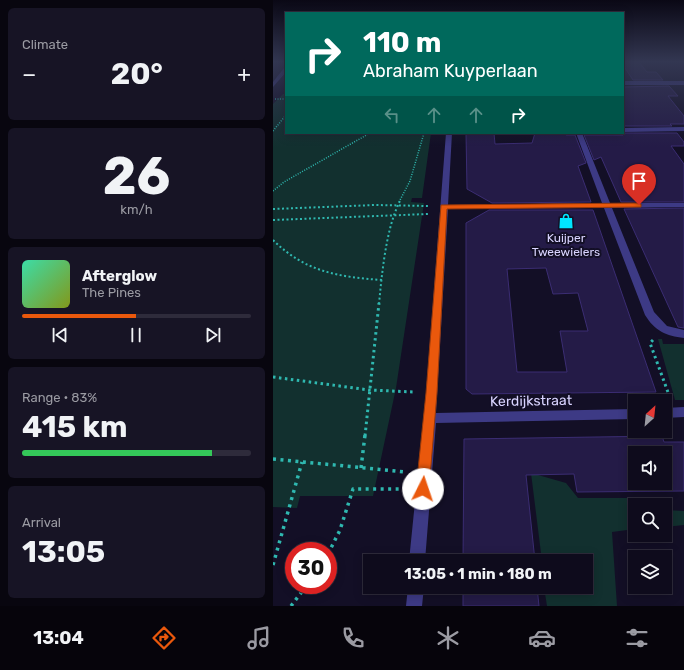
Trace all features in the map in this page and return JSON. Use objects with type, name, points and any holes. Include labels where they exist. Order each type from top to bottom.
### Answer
[{"type":"street","points":[[624,130],[684,129]]},
{"type":"street","points":[[418,554],[432,393],[449,134]]},
{"type":"street","points":[[579,134],[649,313],[655,323],[662,329],[684,334]]},
{"type":"street","points":[[444,210],[684,205]]},
{"type":"street","name":"Kerdijkstraat","points":[[429,418],[628,414]]},
{"type":"street","points":[[414,606],[415,594]]},
{"type":"path","points":[[273,99],[285,99]]},
{"type":"path","points":[[273,131],[285,116]]},
{"type":"path","points":[[273,191],[284,182],[368,134]]},
{"type":"path","points":[[361,468],[382,280],[393,215],[410,182],[424,134]]},
{"type":"path","points":[[273,210],[397,205],[444,210]]},
{"type":"path","points":[[273,220],[329,219],[444,210]]},
{"type":"path","points":[[273,240],[288,254],[309,267],[342,276],[382,280]]},
{"type":"path","points":[[662,329],[650,343],[675,413]]},
{"type":"path","points":[[273,377],[369,390],[432,393]]},
{"type":"path","points":[[273,459],[424,474]]},
{"type":"path","points":[[273,565],[302,462]]},
{"type":"path","points":[[334,542],[345,520],[353,489],[423,489]]},
{"type":"path","points":[[291,606],[300,594]]},
{"type":"green space","points":[[283,94],[285,94],[285,134],[431,134],[422,198],[412,198],[411,202],[424,203],[396,388],[373,496],[300,496],[297,508],[273,507],[273,104]]},
{"type":"green space","points":[[658,339],[662,339],[663,344],[684,344],[684,400],[675,400]]},
{"type":"green space","points":[[531,473],[566,483],[578,498],[628,498],[628,530],[612,532],[617,606],[547,606],[545,594],[593,594],[593,554],[541,554]]},
{"type":"green space","points":[[672,510],[684,511],[684,525],[672,526]]},
{"type":"building","points":[[624,90],[673,90],[678,96],[668,96],[684,116],[684,124],[670,124],[672,126],[624,126]]},
{"type":"building","points":[[624,133],[677,133],[684,142],[684,146],[671,146],[684,164],[684,202],[621,202],[601,157],[594,160],[584,135],[623,135]]},
{"type":"building","points":[[466,134],[494,134],[495,144],[532,143],[535,134],[566,134],[575,135],[586,163],[578,166],[591,202],[492,203],[467,189]]},
{"type":"building","points":[[684,208],[684,328],[678,327],[624,209]]},
{"type":"building","points":[[489,210],[593,210],[656,392],[472,394],[466,389],[466,223]],"holes":[[[546,268],[553,294],[578,293],[588,331],[560,331],[567,372],[517,372],[507,269]]]},
{"type":"building","points":[[628,437],[628,438],[663,438],[664,442],[684,442],[684,491],[577,492],[574,474],[526,475],[534,554],[463,554],[464,439]]},
{"type":"building","points":[[463,594],[538,594],[539,606],[463,606]]},
{"type":"place","name":"Kuijper Tweewielers","points":[[566,221]]},
{"type":"route","points":[[423,489],[432,393],[444,207],[639,205]]}]
